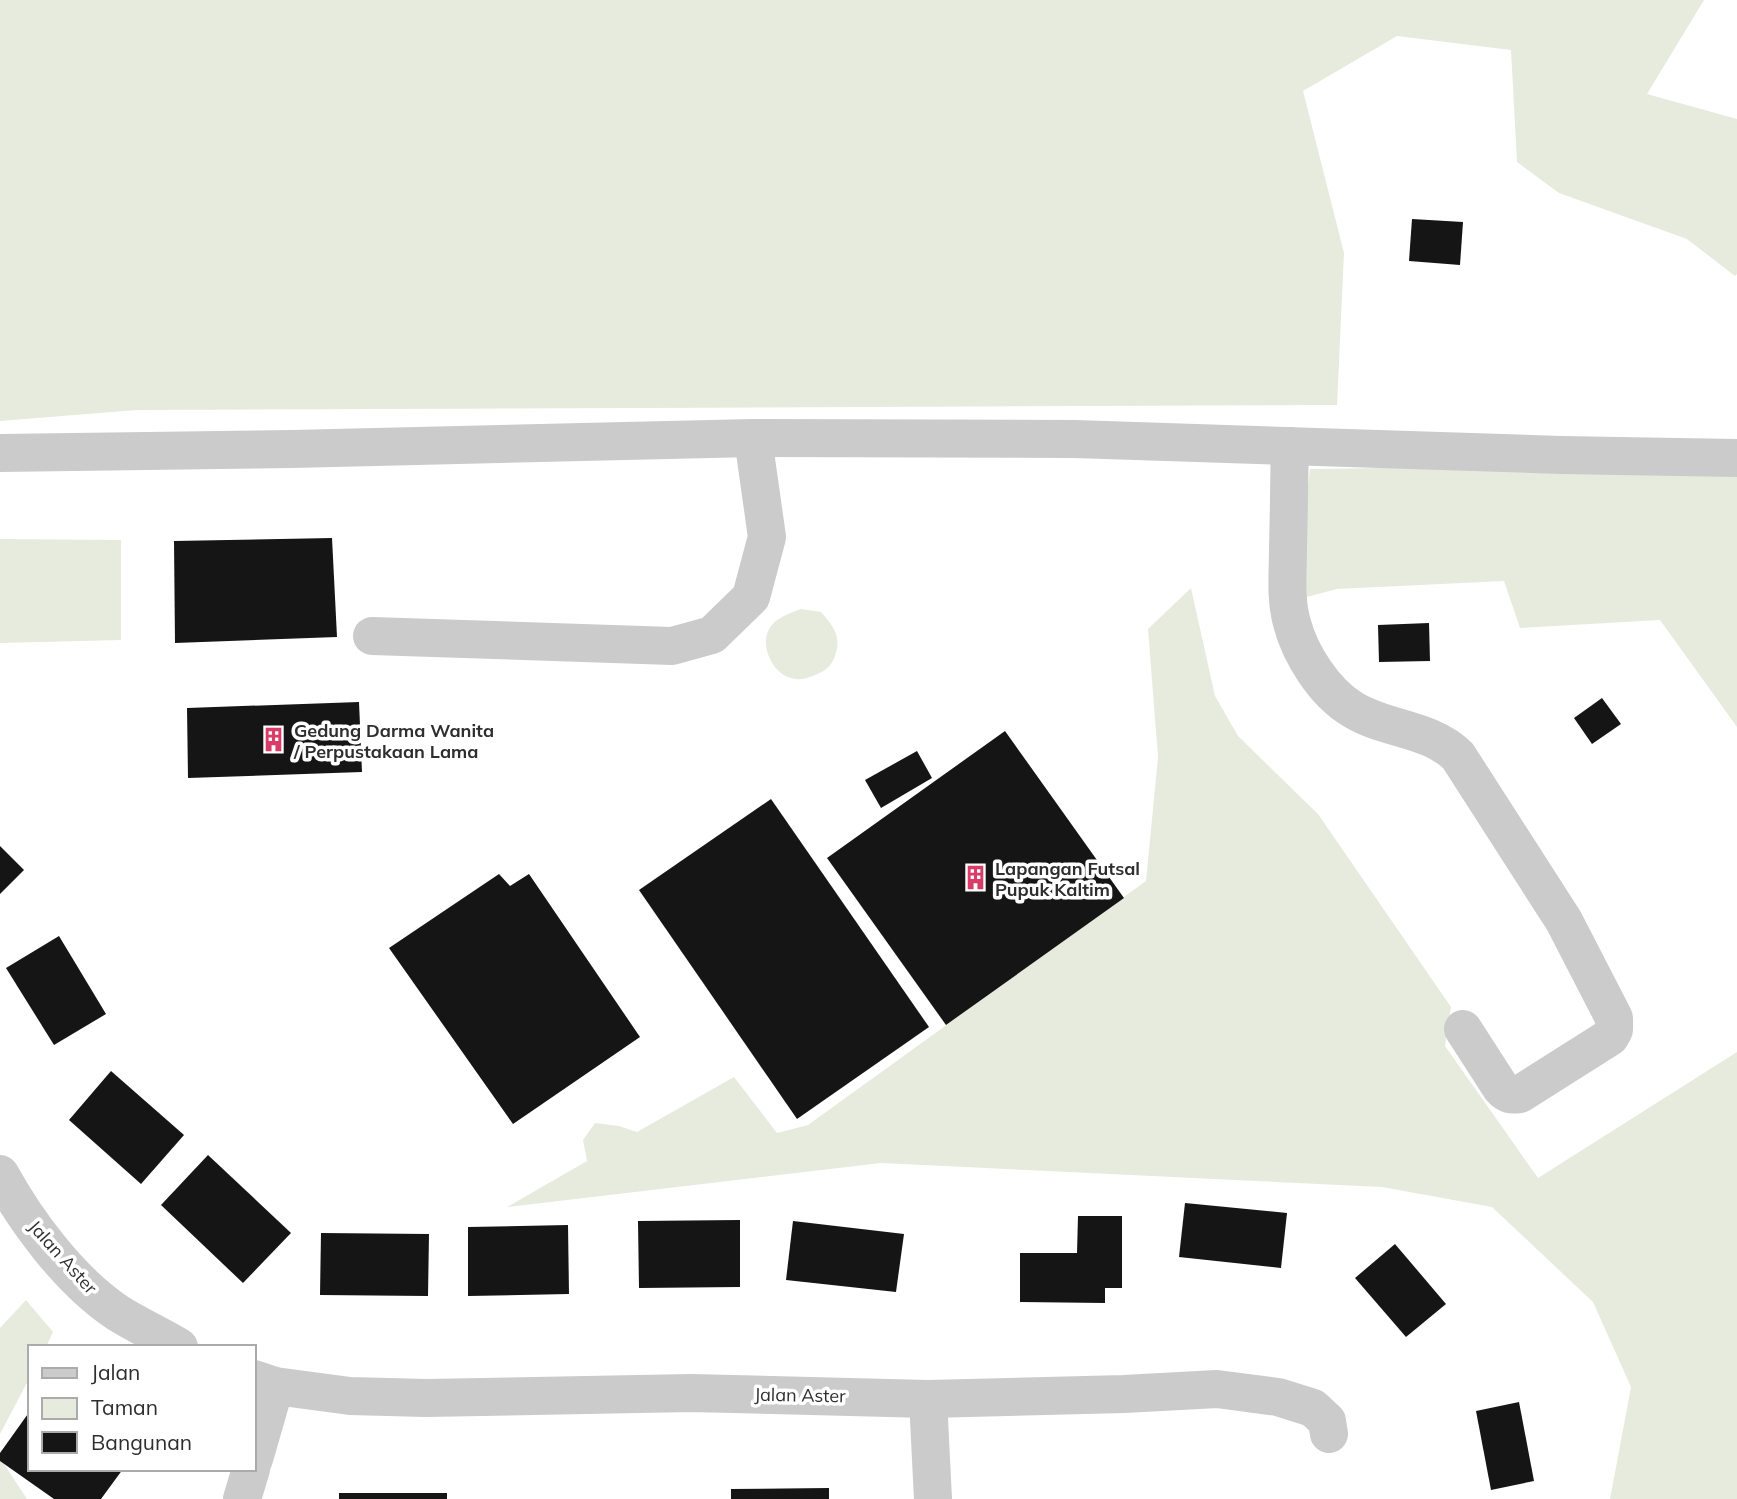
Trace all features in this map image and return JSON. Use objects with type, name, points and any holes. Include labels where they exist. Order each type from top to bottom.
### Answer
[{"type":"street","points":[[372,636],[672,646],[712,635],[751,597],[767,537],[753,438]]},
{"type":"street","points":[[0,453],[753,438],[1075,439],[1737,458]]},
{"type":"street","points":[[1290,446],[1287,589],[1292,623],[1307,659],[1329,688],[1350,708],[1371,719],[1447,745],[1458,756],[1564,921],[1614,1018],[1614,1030],[1610,1037],[1520,1094],[1512,1095],[1506,1094],[1501,1088],[1463,1029]]},
{"type":"street","name":"Jalan Aster","points":[[0,1174],[36,1230],[84,1285],[116,1312],[175,1345]]},
{"type":"street","points":[[256,1445],[265,1383]]},
{"type":"street","name":"Jalan Aster","points":[[265,1383],[350,1396],[426,1398],[691,1393],[929,1399],[1217,1389],[1278,1397],[1313,1408],[1327,1422],[1329,1434]]},
{"type":"street","points":[[929,1399],[933,1499]]},
{"type":"street","points":[[242,1499],[250,1471]]},
{"type":"green space","points":[[0,0],[1704,0],[1647,94],[1737,119],[1737,274],[1735,276],[1687,239],[1559,193],[1517,162],[1511,50],[1397,36],[1303,91],[1344,253],[1337,405],[137,410],[0,421]]},
{"type":"green space","points":[[1737,463],[1737,727],[1660,620],[1520,628],[1504,581],[1337,589],[1295,600],[1310,469]]},
{"type":"green space","points":[[0,539],[121,540],[121,640],[0,643]]},
{"type":"green space","points":[[1191,588],[1215,696],[1238,736],[1318,814],[1451,1007],[1445,1046],[1538,1178],[1737,1052],[1737,1499],[1610,1499],[1631,1387],[1593,1302],[1492,1207],[1382,1187],[881,1163],[507,1207],[587,1161],[583,1140],[595,1123],[637,1132],[734,1077],[777,1133],[808,1125],[1146,881],[1158,757],[1148,629]]},
{"type":"green space","points":[[801,609],[821,612],[837,637],[837,649],[832,662],[823,671],[804,679],[788,677],[776,668],[766,645],[766,637],[772,625],[783,616]]},
{"type":"green space","points":[[26,1300],[53,1332],[47,1345],[28,1345],[28,1381],[0,1434],[0,1328]]},
{"type":"green space","points":[[0,1458],[27,1499],[0,1499]]},
{"type":"building","points":[[1412,219],[1463,222],[1460,265],[1409,261]]},
{"type":"building","points":[[332,538],[337,637],[175,643],[174,541]]},
{"type":"building","points":[[1429,623],[1430,661],[1379,662],[1378,625]]},
{"type":"building","points":[[1602,698],[1621,724],[1592,744],[1574,718]]},
{"type":"building","name":"Gedung Darma Wanita / Perpustakaan Lama","points":[[359,702],[362,772],[188,778],[187,708]]},
{"type":"building","name":"Lapangan Futsal Pupuk Kaltim","points":[[1005,731],[1124,898],[946,1025],[827,858]]},
{"type":"building","points":[[917,751],[932,778],[881,808],[865,780]]},
{"type":"building","points":[[771,799],[929,1027],[797,1119],[639,890]]},
{"type":"building","points":[[0,846],[24,870],[0,894]]},
{"type":"building","points":[[499,874],[510,886],[529,874],[640,1037],[513,1124],[389,948]]},
{"type":"building","points":[[59,936],[106,1014],[54,1045],[6,968]]},
{"type":"building","points":[[111,1071],[184,1135],[141,1184],[69,1120]]},
{"type":"building","points":[[208,1155],[291,1233],[243,1283],[161,1205]]},
{"type":"building","points":[[1185,1203],[1287,1213],[1281,1268],[1179,1257]]},
{"type":"building","points":[[1078,1216],[1122,1216],[1122,1288],[1105,1288],[1105,1303],[1020,1302],[1020,1253],[1077,1253]]},
{"type":"building","points":[[740,1220],[740,1287],[639,1288],[638,1221]]},
{"type":"building","points":[[793,1221],[904,1234],[896,1292],[786,1280]]},
{"type":"building","points":[[568,1225],[569,1294],[468,1296],[468,1227]]},
{"type":"building","points":[[321,1233],[429,1234],[428,1296],[320,1295]]},
{"type":"building","points":[[1395,1244],[1446,1304],[1406,1337],[1355,1278]]},
{"type":"building","points":[[1519,1402],[1534,1481],[1491,1490],[1476,1411]]},
{"type":"building","points":[[28,1414],[28,1471],[122,1471],[101,1499],[54,1499],[0,1461],[0,1453]]},
{"type":"building","points":[[829,1488],[829,1499],[731,1499],[731,1489]]},
{"type":"building","points":[[339,1493],[447,1493],[447,1499],[339,1499]]},
{"type":"place","name":"Gedung Darma Wanita / Perpustakaan Lama","points":[[274,740]]},
{"type":"place","name":"Lapangan Futsal Pupuk Kaltim","points":[[975,878]]}]
